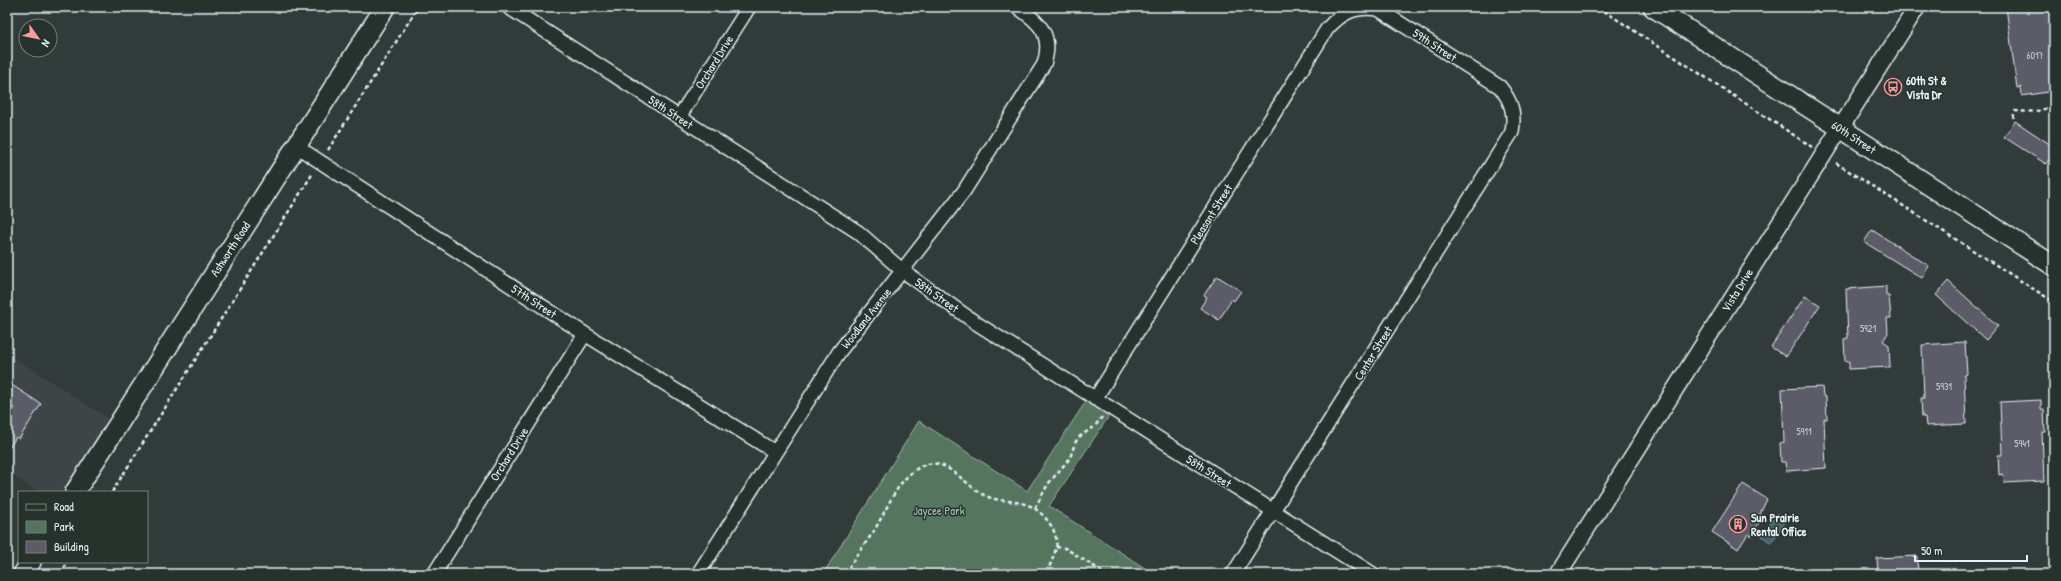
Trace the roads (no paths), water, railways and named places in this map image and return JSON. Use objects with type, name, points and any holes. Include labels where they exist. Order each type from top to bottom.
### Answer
[{"type":"main road","name":"Ashworth Road","points":[[76,491],[385,7]]},
{"type":"main road","name":"60th Street","points":[[1653,7],[2054,266]]},
{"type":"main road","points":[[23,574],[30,563]]},
{"type":"street","name":"58th Street","points":[[508,7],[858,232],[903,271],[976,323],[1373,574]]},
{"type":"street","name":"Orchard Drive","points":[[679,117],[748,7]]},
{"type":"street","name":"Woodland Avenue","points":[[698,574],[839,352],[964,191],[1042,68],[1047,55],[1048,44],[1045,34],[1040,24],[1017,7]]},
{"type":"street","name":"59th Street","points":[[1326,29],[1337,18],[1349,10],[1364,7],[1378,8],[1500,87],[1508,96],[1513,109],[1514,118],[1512,132]]},
{"type":"street","name":"Vista Drive","points":[[1558,574],[1916,7]]},
{"type":"street","name":"Pleasant Street","points":[[1095,399],[1326,29]]},
{"type":"street","name":"Center Street","points":[[1233,574],[1512,132]]},
{"type":"street","name":"57th Street","points":[[296,146],[585,334],[775,452]]},
{"type":"street","name":"Orchard Drive","points":[[434,574],[585,334]]},
{"type":"water","points":[[1777,513],[1787,519],[1771,543],[1762,536]]},
{"type":"place","name":"60th St & Vista Dr","points":[[1893,87]]},
{"type":"place","name":"Sun Prairie Rental Office","points":[[1738,524]]},
{"type":"park label","name":"Jaycee Park","points":[[939,510]]}]
